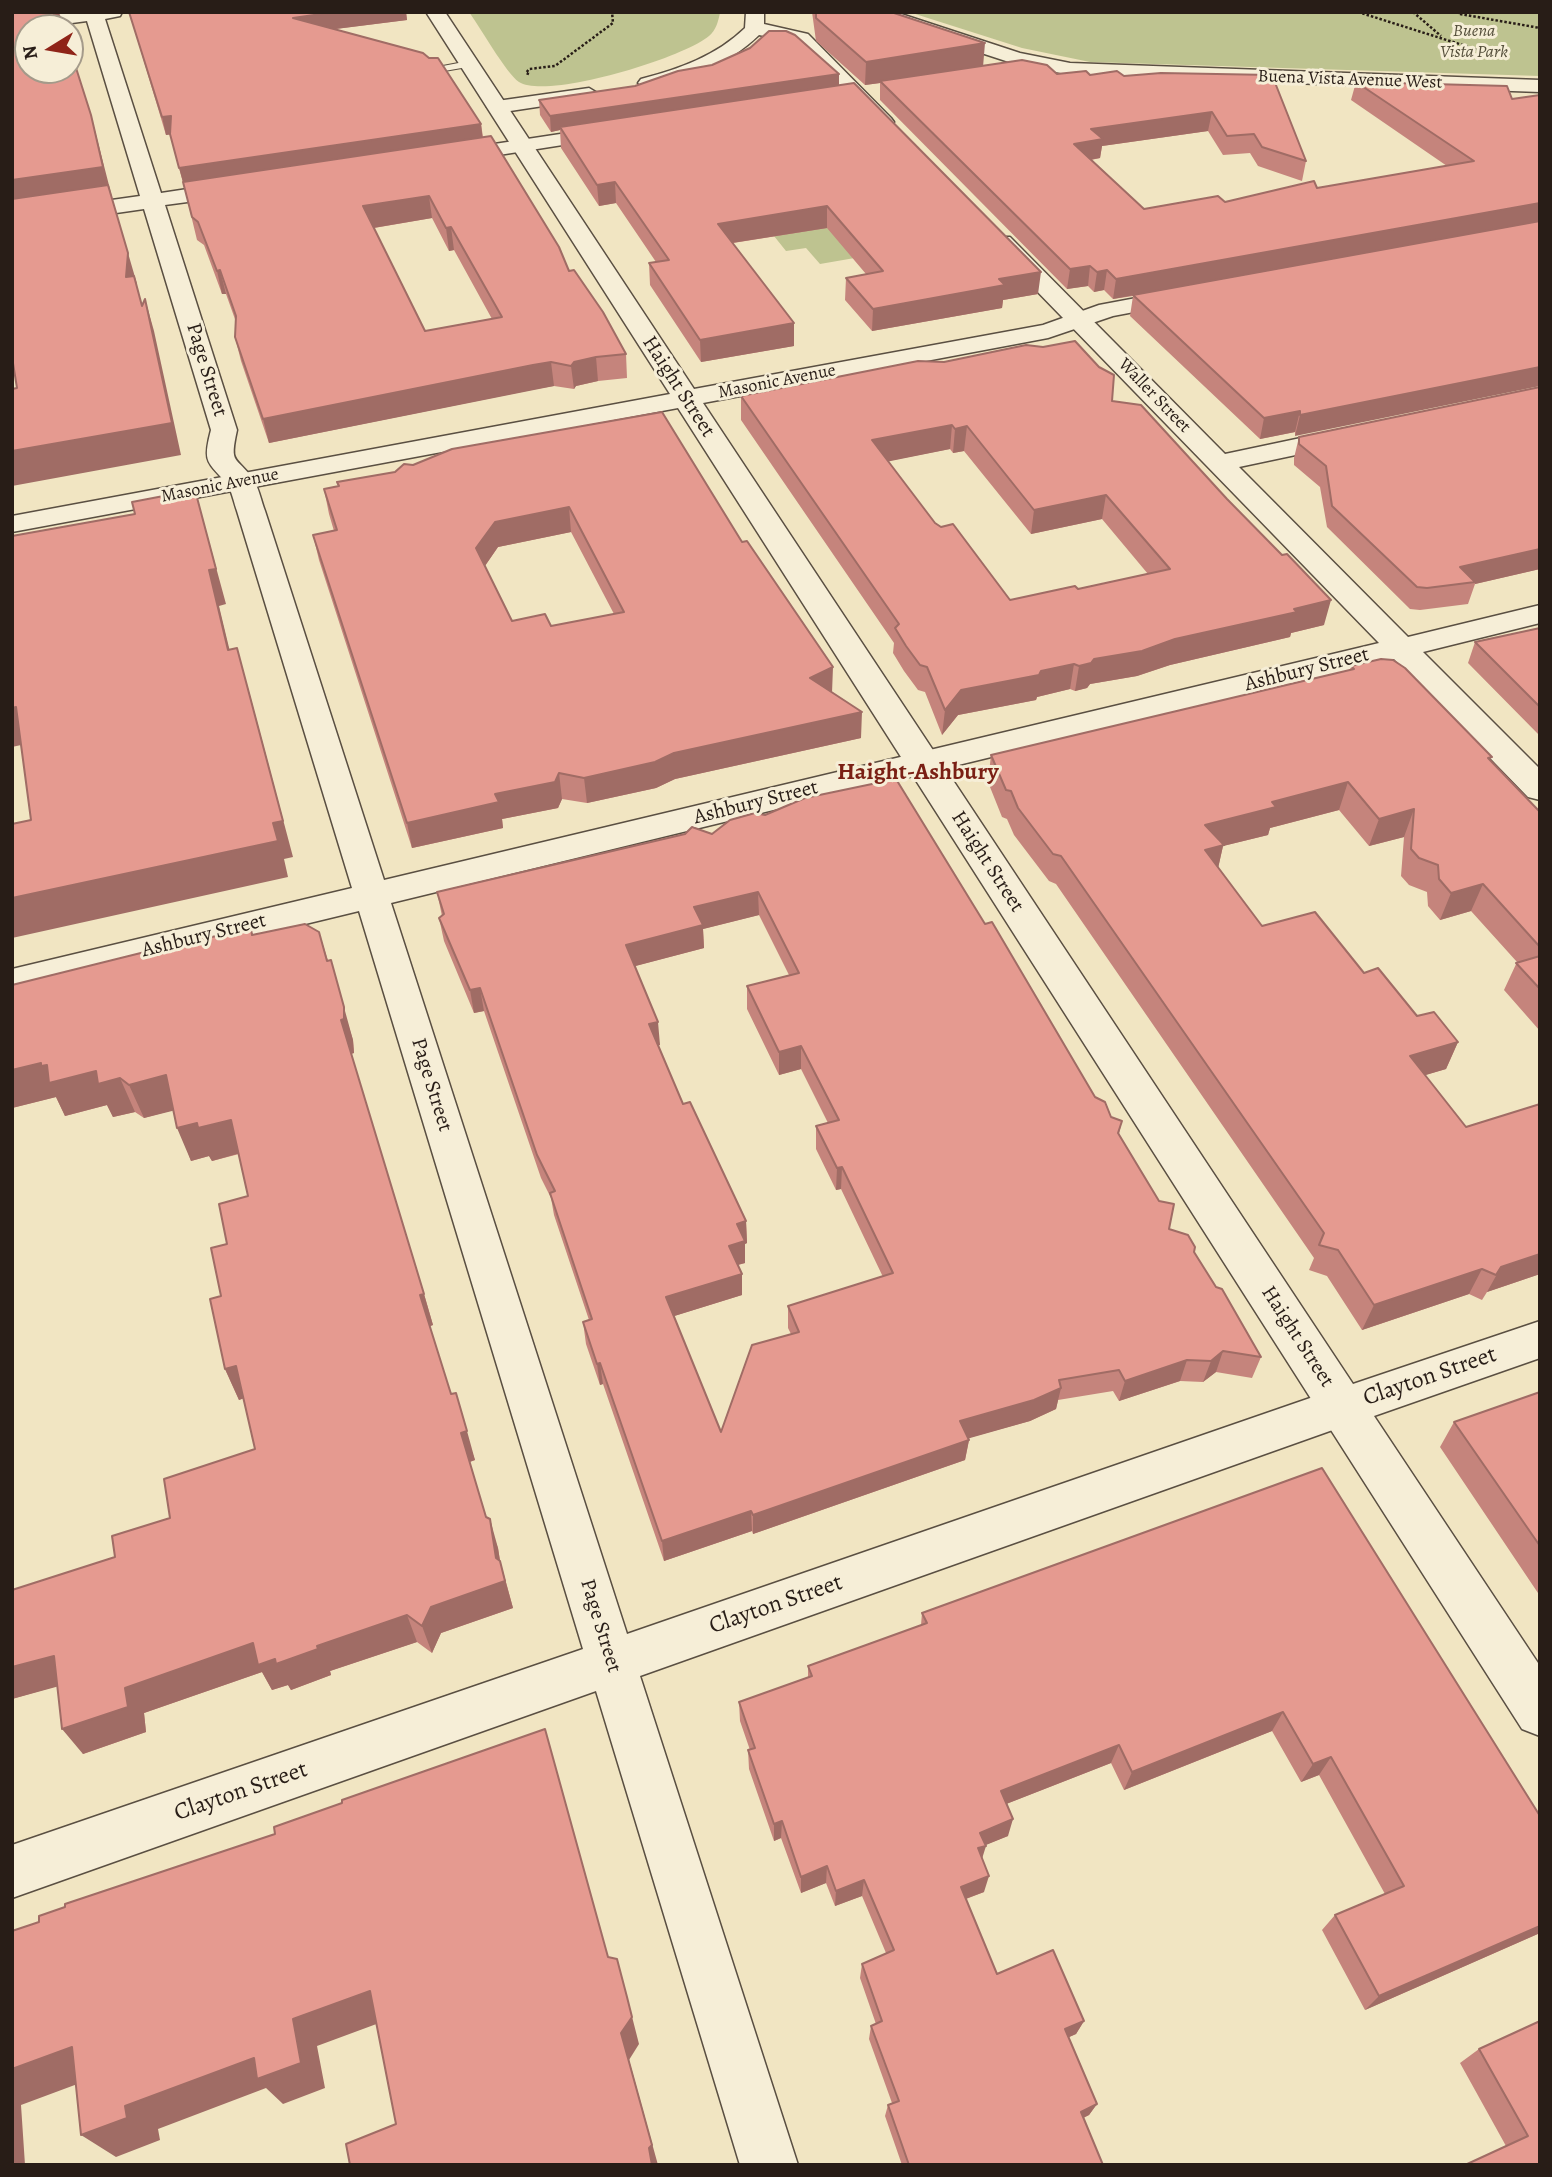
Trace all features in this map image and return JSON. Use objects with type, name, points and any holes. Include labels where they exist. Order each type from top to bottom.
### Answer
[{"type":"street","name":"Haight Street","points":[[435,12],[1540,1711]]},
{"type":"street","name":"Buena Vista Avenue West","points":[[875,12],[1036,63],[1101,71],[1540,86]]},
{"type":"street","points":[[12,25],[100,13]]},
{"type":"street","name":"Page Street","points":[[100,13],[153,201],[225,430],[219,450],[225,469],[241,482],[769,2165]]},
{"type":"street","points":[[497,107],[619,89],[704,65],[744,40],[754,21],[801,38],[900,138]]},
{"type":"street","points":[[1000,73],[1036,63]]},
{"type":"street","points":[[830,100],[884,92]]},
{"type":"street","points":[[428,159],[631,130]]},
{"type":"street","points":[[12,221],[262,184]]},
{"type":"street","name":"Waller Street","points":[[985,224],[1540,789]]},
{"type":"street","name":"Masonic Avenue","points":[[12,524],[1048,331],[1108,310],[1211,291]]},
{"type":"street","points":[[1220,463],[1375,431]]},
{"type":"street","name":"Ashbury Street","points":[[12,982],[1540,614]]},
{"type":"street","name":"Clayton Street","points":[[12,1872],[1540,1339]]},
{"type":"lane","points":[[433,69],[469,64]]},
{"type":"path","points":[[527,71],[555,66],[565,60],[609,28],[613,23],[612,12]]},
{"type":"path","points":[[1359,12],[1502,57]]},
{"type":"path","points":[[1413,12],[1444,39]]},
{"type":"path","points":[[1440,12],[1540,28]]},
{"type":"path","points":[[1460,14],[1466,12]]},
{"type":"green space","points":[[469,12],[720,13],[709,36],[672,55],[585,81],[557,86],[534,86],[519,82],[514,77]]},
{"type":"green space","name":"Buena Vista Park","points":[[909,12],[1540,12],[1540,76],[1090,62],[1022,48]]},
{"type":"green space","points":[[896,216],[924,246],[820,264],[806,248],[786,251],[774,236]]},
{"type":"building","points":[[12,12],[53,12],[54,14],[14,14],[14,84],[81,84],[103,167],[12,180]]},
{"type":"building","points":[[129,12],[335,12],[293,18],[423,53],[429,58],[438,58],[481,124],[179,168],[170,134],[171,116],[162,117]]},
{"type":"building","points":[[816,12],[891,12],[985,43],[866,62],[816,18]]},
{"type":"building","points":[[769,31],[786,31],[795,35],[839,74],[550,116],[539,100],[635,86],[678,71],[712,65],[750,48]]},
{"type":"building","points":[[1022,60],[1047,65],[1057,74],[1086,71],[1090,75],[1117,71],[1124,76],[1161,73],[1272,75],[1306,161],[1262,147],[1254,134],[1227,136],[1212,112],[1091,129],[1103,139],[1074,144],[1144,209],[1218,196],[1225,202],[1314,181],[1317,188],[1474,161],[1356,82],[1507,86],[1512,99],[1540,95],[1540,203],[1116,279],[1107,270],[1097,272],[1090,266],[1070,269],[880,81]]},
{"type":"building","points":[[854,83],[1041,272],[999,279],[1005,285],[873,309],[846,278],[883,271],[827,206],[718,224],[794,323],[700,340],[649,263],[669,260],[615,182],[597,185],[560,127]]},
{"type":"building","points":[[491,136],[559,247],[569,271],[574,270],[603,312],[626,354],[596,357],[574,362],[571,366],[551,362],[533,365],[263,419],[235,337],[236,316],[220,270],[217,271],[198,222],[192,217],[183,182]],"holes":[[[429,196],[446,228],[451,227],[502,317],[425,331],[363,206]]]},
{"type":"building","points":[[108,185],[128,253],[126,277],[134,276],[142,306],[145,299],[172,423],[12,451],[12,389],[17,388],[12,357],[12,199]]},
{"type":"building","points":[[1540,221],[1540,367],[1300,415],[1300,411],[1264,418],[1133,295]]},
{"type":"building","points":[[1075,341],[1099,367],[1114,375],[1112,401],[1141,405],[1227,499],[1282,555],[1287,554],[1331,600],[1294,609],[1297,612],[1175,639],[1142,651],[1094,659],[1091,663],[1079,666],[1074,664],[1041,671],[1039,675],[961,690],[945,710],[927,667],[920,665],[906,646],[895,628],[899,624],[741,396],[918,361],[944,362],[1026,345],[1043,347]],"holes":[[[952,425],[955,429],[967,426],[1034,510],[1106,495],[1170,569],[1078,589],[1075,586],[1010,600],[953,524],[941,527],[935,523],[872,440]]]},
{"type":"building","points":[[1540,387],[1540,549],[1460,567],[1475,582],[1417,587],[1332,506],[1326,466],[1299,444],[1299,437]]},
{"type":"building","points":[[662,412],[742,542],[747,541],[833,667],[810,678],[862,712],[674,753],[655,762],[584,778],[559,773],[555,782],[495,794],[499,802],[407,823],[313,535],[337,530],[324,489],[339,486],[337,482],[395,472],[404,464],[413,465],[452,449]],"holes":[[[569,507],[624,612],[551,626],[545,614],[512,621],[476,548],[495,522]]]},
{"type":"building","points":[[195,490],[216,569],[209,570],[228,650],[237,648],[283,821],[273,823],[278,841],[12,898],[12,824],[31,820],[16,707],[12,708],[12,536],[135,514],[132,502]]},
{"type":"building","points":[[1540,628],[1540,707],[1475,642]]},
{"type":"building","points":[[1381,659],[1393,660],[1405,668],[1492,757],[1488,758],[1540,812],[1540,947],[1483,884],[1451,893],[1439,879],[1438,865],[1419,858],[1411,849],[1414,809],[1379,819],[1348,782],[1272,802],[1276,807],[1205,825],[1224,845],[1205,850],[1262,926],[1315,912],[1364,973],[1378,968],[1417,1016],[1434,1012],[1458,1042],[1410,1056],[1466,1127],[1540,1104],[1540,1254],[1501,1267],[1496,1275],[1482,1269],[1374,1305],[1338,1250],[1319,1245],[1324,1233],[1061,856],[1053,854],[1018,808],[1011,791],[1006,790],[991,755],[1354,669],[1351,666]]},
{"type":"building","points":[[896,779],[985,924],[992,922],[1095,1097],[1105,1102],[1111,1117],[1122,1121],[1118,1133],[1159,1201],[1174,1204],[1169,1229],[1188,1235],[1195,1247],[1194,1252],[1216,1287],[1222,1289],[1261,1357],[1223,1351],[1211,1361],[1187,1360],[1125,1381],[1119,1370],[1059,1380],[1061,1388],[1034,1400],[960,1421],[969,1440],[753,1515],[751,1511],[662,1541],[583,1322],[592,1319],[550,1193],[555,1191],[537,1155],[480,988],[470,990],[439,918],[444,914],[437,892],[685,834],[692,827],[712,834],[730,820],[755,813],[765,815],[805,798]],"holes":[[[758,892],[799,973],[747,986],[779,1052],[801,1046],[839,1120],[816,1126],[837,1168],[842,1167],[893,1273],[788,1306],[799,1332],[752,1345],[721,1432],[666,1297],[742,1274],[729,1246],[745,1241],[737,1224],[746,1221],[690,1102],[683,1104],[649,1024],[658,1022],[626,945],[703,925],[694,907]]]},
{"type":"building","points":[[305,924],[319,932],[327,961],[331,960],[344,1007],[344,1019],[341,1020],[424,1294],[420,1295],[451,1394],[456,1393],[467,1431],[461,1433],[486,1517],[490,1519],[496,1558],[500,1561],[505,1581],[431,1607],[422,1626],[407,1615],[317,1646],[318,1649],[276,1664],[275,1659],[258,1665],[253,1643],[125,1688],[128,1707],[62,1729],[54,1656],[12,1667],[12,1590],[115,1557],[112,1536],[170,1518],[164,1479],[255,1449],[236,1366],[225,1369],[210,1299],[221,1296],[211,1248],[227,1244],[219,1204],[248,1196],[231,1120],[198,1128],[197,1123],[177,1128],[166,1075],[129,1085],[120,1078],[98,1084],[96,1071],[49,1083],[47,1065],[41,1066],[41,1063],[12,1070],[12,985],[177,944],[251,929],[252,935]]},
{"type":"building","points":[[1540,956],[1540,989],[1516,963]]},
{"type":"building","points":[[1540,1392],[1540,1546],[1454,1422]]},
{"type":"building","points":[[1322,1468],[1540,1816],[1540,1926],[1379,1996],[1335,1915],[1404,1886],[1331,1757],[1313,1764],[1283,1712],[1132,1772],[1119,1745],[1001,1791],[1013,1819],[980,1833],[986,1846],[978,1848],[989,1876],[961,1887],[997,1974],[1053,1950],[1084,2021],[1065,2029],[1097,2104],[1081,2112],[1103,2165],[909,2165],[888,2105],[899,2101],[871,2026],[882,2021],[862,1964],[894,1950],[864,1880],[836,1891],[827,1866],[801,1877],[782,1821],[774,1824],[748,1750],[755,1748],[739,1702],[812,1676],[808,1666],[927,1623],[922,1613]]},
{"type":"building","points":[[545,1729],[608,1957],[617,1959],[632,2017],[621,2033],[652,2145],[649,2148],[652,2165],[350,2165],[346,2144],[396,2124],[370,1991],[293,2019],[301,2063],[257,2079],[254,2058],[125,2106],[127,2118],[81,2135],[72,2047],[12,2069],[12,1931],[39,1922],[39,1916],[65,1907],[65,1904],[275,1834],[274,1827],[342,1803],[342,1800]]},
{"type":"building","points":[[1540,2021],[1540,2165],[1465,2165],[1528,2136],[1479,2049]]},
{"type":"district","name":"Haight-Ashbury","points":[[918,773]]}]
